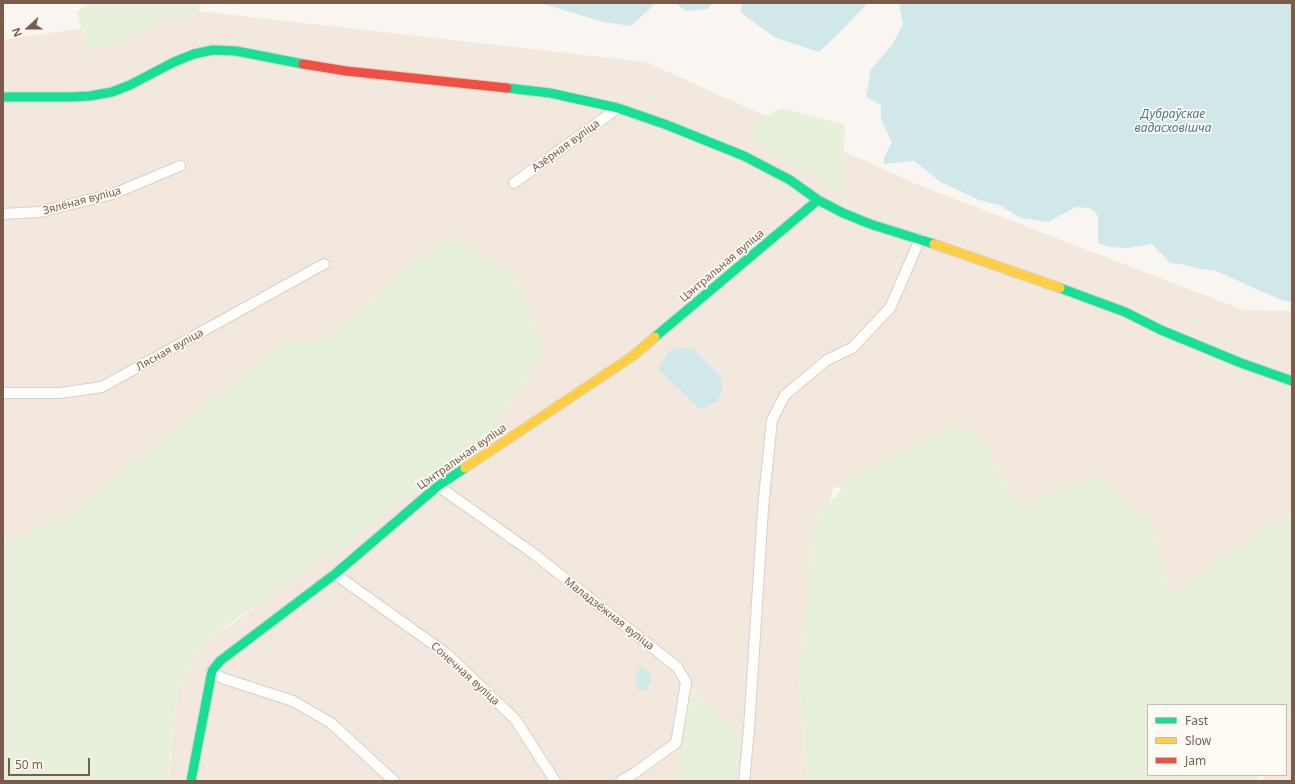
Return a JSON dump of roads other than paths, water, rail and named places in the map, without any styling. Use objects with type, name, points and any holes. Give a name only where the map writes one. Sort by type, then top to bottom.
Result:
[{"type":"street","points":[[3,98],[90,96],[112,92],[130,86],[174,62],[194,54],[213,50],[236,51],[289,62],[346,71],[550,93],[618,108],[667,125],[744,156],[790,180],[818,200],[842,213],[870,224],[920,239],[1083,296],[1125,312],[1161,330],[1242,363],[1292,381]]},
{"type":"street","name":"Азёрная вуліца","points":[[514,183],[618,108]]},
{"type":"street","name":"Зялёная вуліца","points":[[3,214],[39,212],[113,194],[180,166]]},
{"type":"street","name":"Цэнтральная вуліца","points":[[212,671],[220,661],[335,574],[438,486],[633,356],[818,200]]},
{"type":"street","points":[[744,781],[749,729],[763,508],[772,420],[785,396],[827,360],[852,348],[890,308],[920,239]]},
{"type":"street","name":"Лясная вуліца","points":[[3,393],[60,393],[102,387],[324,264]]},
{"type":"street","name":"Маладзёжная вуліца","points":[[438,486],[534,554],[677,667],[686,682],[676,743],[621,781]]},
{"type":"street","name":"Сонечная вуліца","points":[[335,574],[447,654],[515,719],[555,781]]},
{"type":"street","points":[[191,781],[212,671],[222,678],[293,701],[330,722],[394,781]]},
{"type":"water","points":[[540,3],[665,3],[655,4],[631,26],[604,22]]},
{"type":"water","points":[[675,3],[713,3],[707,9],[686,11]]},
{"type":"water","points":[[742,3],[868,3],[819,52],[776,38],[741,13]]},
{"type":"water","name":"Дубраўскае вадасховішча","points":[[899,3],[1292,3],[1292,303],[1279,299],[1216,271],[1170,263],[1152,244],[1128,248],[1108,247],[1098,243],[1098,216],[1089,208],[1076,207],[1048,222],[1021,218],[999,205],[979,200],[941,182],[914,161],[884,164],[884,157],[892,142],[881,119],[881,105],[866,97],[871,69],[893,44],[903,24]]},
{"type":"water","points":[[680,348],[693,348],[721,377],[722,391],[717,401],[700,409],[658,369],[669,351]]},
{"type":"water","points":[[641,667],[649,672],[651,682],[645,691],[638,690],[635,684],[637,681],[635,675]]}]
